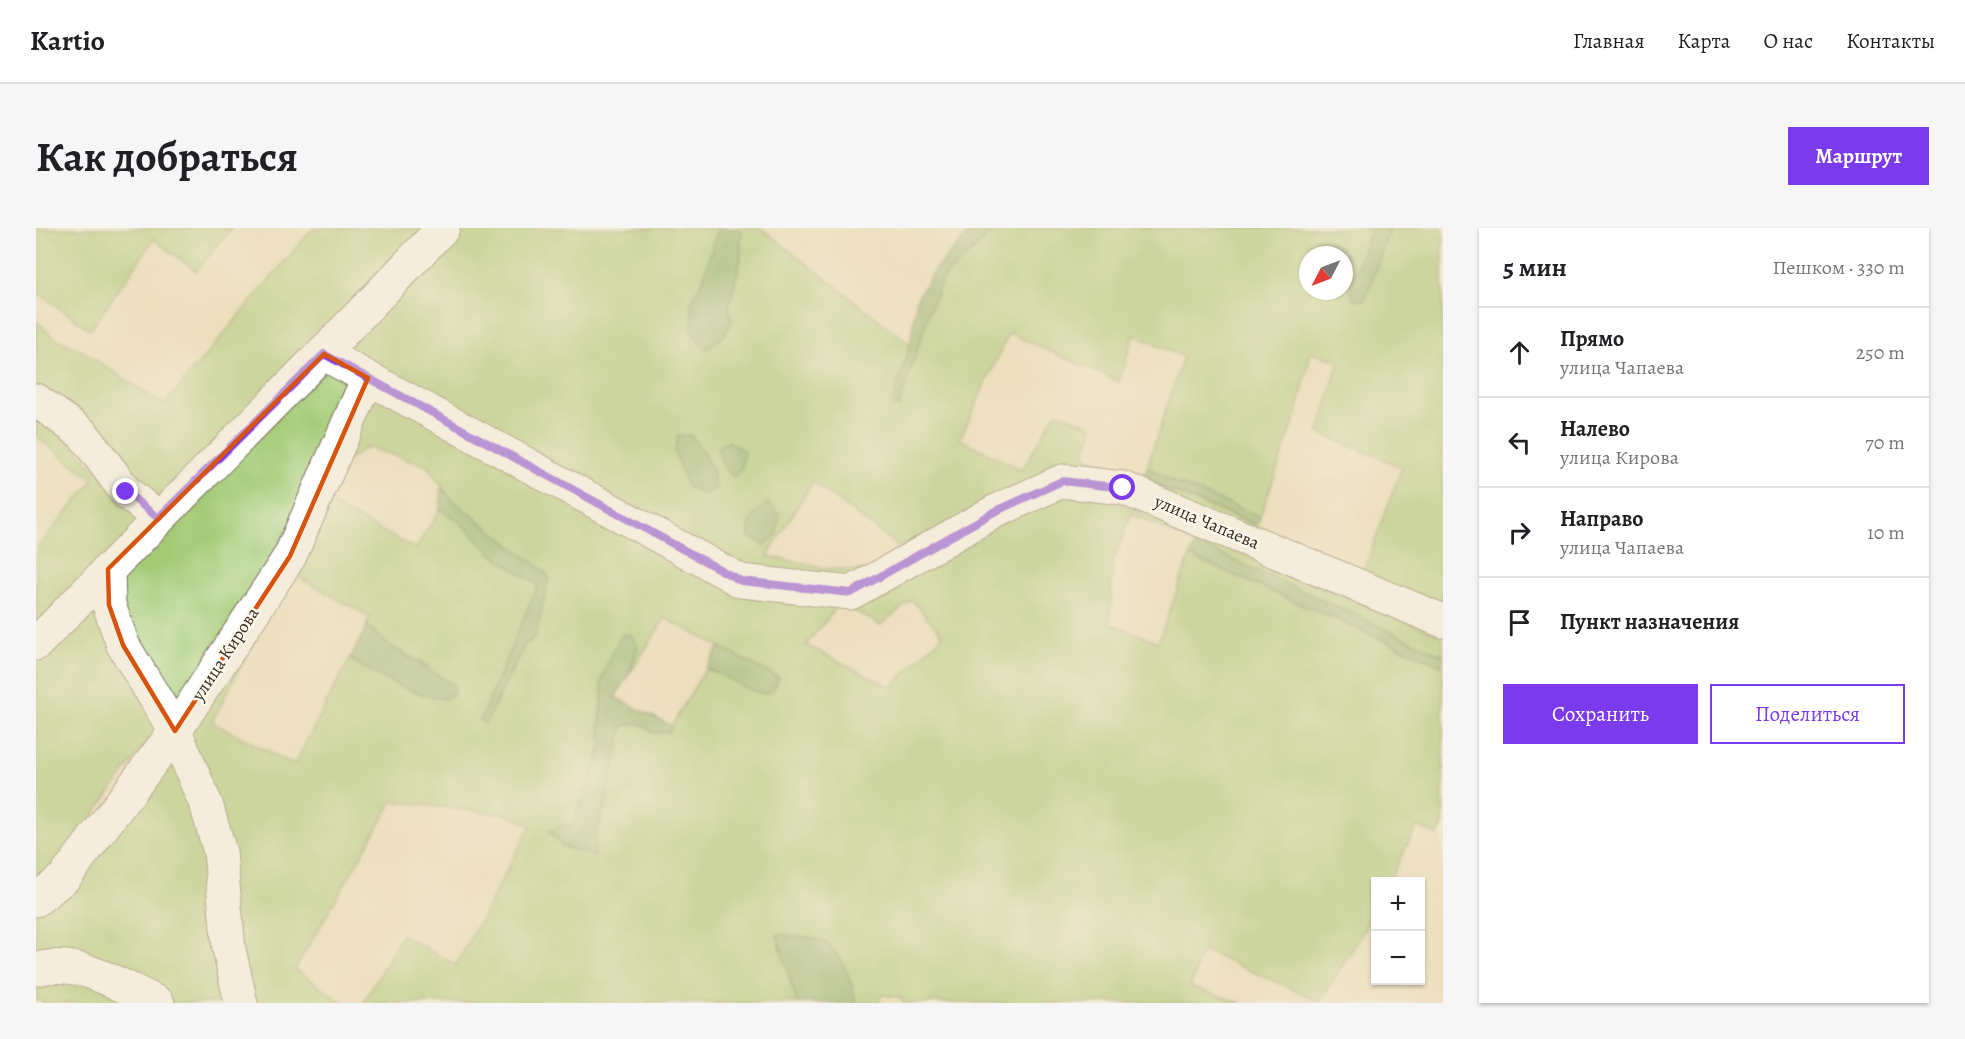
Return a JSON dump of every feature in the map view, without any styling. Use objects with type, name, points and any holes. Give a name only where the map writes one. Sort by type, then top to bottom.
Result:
[{"type":"street","points":[[36,644],[158,518],[324,354],[443,228]]},
{"type":"street","name":"улица Чапаева","points":[[324,354],[741,581],[851,593],[994,512],[1062,481],[1123,488],[1443,621]]},
{"type":"street","name":"улица Кирова","points":[[36,900],[65,877],[175,731],[290,556],[368,378]]},
{"type":"street","points":[[36,400],[83,434],[126,492],[158,518]]},
{"type":"street","points":[[108,570],[109,605],[123,645],[175,731],[207,807],[220,852],[229,949],[241,1003]]},
{"type":"street","points":[[36,969],[54,964],[91,972],[158,1003]]},
{"type":"highlighted area","points":[[324,354],[368,378],[290,556],[175,731],[123,645],[109,605],[108,569]]},
{"type":"green space","points":[[36,228],[232,228],[196,271],[154,239],[90,330],[36,291]]},
{"type":"green space","points":[[313,228],[427,228],[167,496],[145,496],[36,391],[36,321],[55,338],[82,351],[164,405]]},
{"type":"green space","points":[[453,228],[718,228],[703,280],[691,303],[732,321],[729,305],[741,258],[741,228],[761,228],[910,344],[893,403],[942,279],[997,228],[1371,228],[1353,278],[1353,246],[1299,246],[1299,300],[1353,300],[1353,289],[1365,300],[1390,228],[1443,228],[1443,617],[1108,477],[872,577],[828,581],[733,564],[422,387],[355,360],[346,349]],"holes":[[[1009,333],[1119,382],[1134,335],[1183,357],[1147,467],[1176,483],[1260,517],[1297,413],[1311,353],[1339,360],[1319,433],[1402,467],[1364,570],[1084,456],[1094,426],[1056,412],[1022,470],[960,439]],[[813,482],[904,551],[872,571],[825,568],[768,556]]]},
{"type":"green space","points":[[718,228],[741,228],[741,258],[729,305],[732,321],[725,335],[706,350],[693,334],[691,303],[703,280]]},
{"type":"green space","points":[[974,228],[997,228],[942,279],[929,312],[899,407],[892,404],[910,344],[917,298],[935,269]]},
{"type":"green space","points":[[1371,228],[1390,228],[1365,300],[1353,299],[1353,278]]},
{"type":"green space","points":[[326,370],[355,377],[280,558],[36,895],[36,652]]},
{"type":"green space","points":[[372,388],[813,602],[1053,494],[1093,493],[1443,636],[1443,655],[1131,514],[1112,565],[1110,623],[1158,642],[1190,556],[1443,666],[1443,825],[1438,835],[1417,826],[1391,877],[1371,877],[1371,916],[1358,941],[1320,1001],[1202,950],[1191,987],[1242,1003],[903,1003],[900,997],[882,995],[878,1003],[856,1003],[852,986],[834,950],[820,940],[777,934],[797,1003],[363,1003],[402,935],[456,965],[531,825],[507,815],[393,801],[295,969],[343,1003],[44,1003],[36,1000],[36,909],[102,842]],"holes":[[[367,447],[427,466],[451,499],[544,571],[549,578],[535,637],[524,646],[485,724],[480,721],[538,585],[492,554],[460,522],[440,509],[416,549],[326,502],[347,461]],[[290,572],[370,617],[367,625],[387,644],[425,665],[445,699],[432,697],[395,684],[350,659],[294,765],[212,722]],[[912,600],[943,635],[891,687],[806,645],[840,603],[880,625]],[[665,618],[779,678],[727,678],[706,668],[668,732],[655,733],[639,723],[623,726],[607,798],[595,837],[594,857],[560,826],[574,823],[601,748],[600,707],[638,647],[629,675]]]},
{"type":"green space","points":[[36,409],[145,519],[36,626],[36,549],[94,480],[36,436]]},
{"type":"green space","points":[[691,435],[711,467],[715,481],[715,489],[704,495],[687,487],[674,451],[678,436]]},
{"type":"green space","points":[[728,441],[744,451],[742,468],[734,477],[724,468],[717,447]]},
{"type":"green space","points":[[1147,467],[1176,483],[1260,517],[1257,525],[1142,479]]},
{"type":"green space","points":[[442,487],[451,499],[544,571],[549,579],[535,637],[524,646],[485,724],[480,721],[538,585],[492,554],[460,522],[440,509]]},
{"type":"green space","points":[[768,503],[780,515],[777,534],[765,545],[749,537],[749,526],[753,517]]},
{"type":"green space","points":[[1196,543],[1443,655],[1443,666],[1190,556]]},
{"type":"green space","points":[[367,625],[387,644],[454,685],[453,694],[445,699],[407,689],[372,673],[350,659]]},
{"type":"green space","points":[[623,634],[632,636],[638,647],[629,675],[615,697],[672,726],[669,732],[655,733],[639,723],[623,726],[607,798],[595,837],[595,857],[562,846],[549,832],[560,826],[574,823],[601,748],[602,679],[612,652]]},
{"type":"green space","points":[[719,647],[779,678],[772,691],[764,694],[748,689],[706,668]]},
{"type":"green space","points":[[777,934],[819,940],[833,950],[844,967],[856,1003],[797,1003]]},
{"type":"route","points":[[126,492],[158,518],[324,354],[741,581],[851,593],[994,512],[1062,481],[1123,488]]}]
